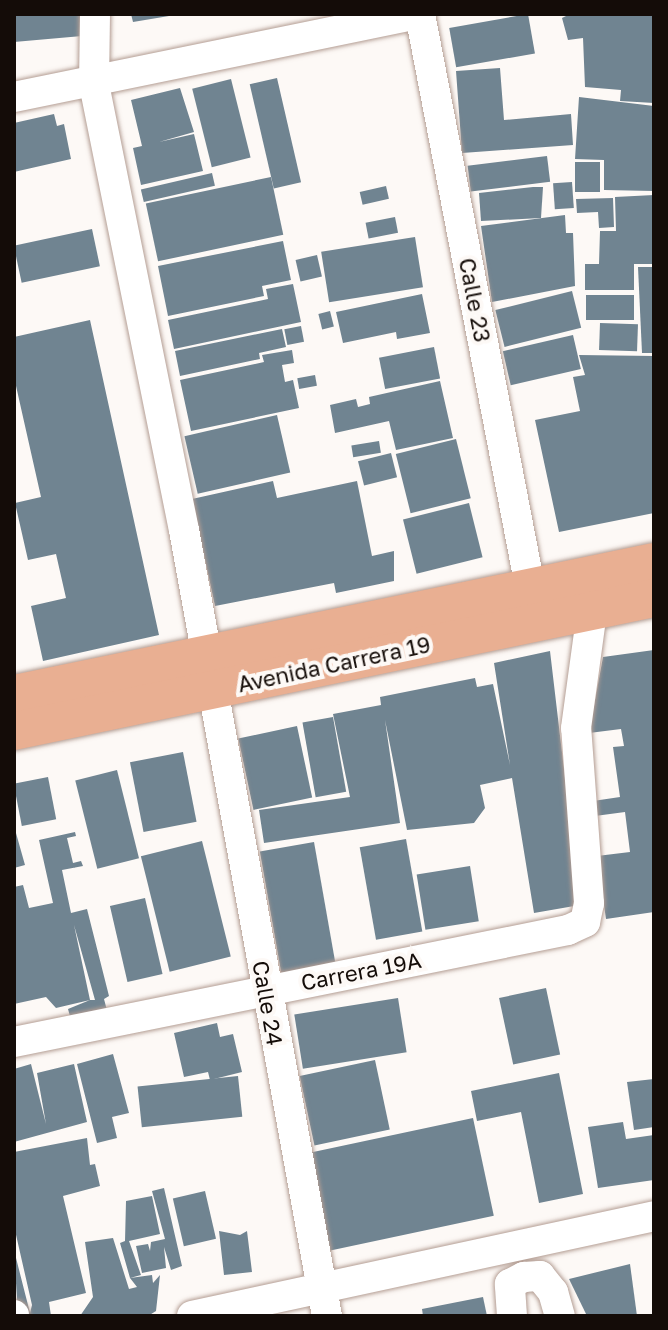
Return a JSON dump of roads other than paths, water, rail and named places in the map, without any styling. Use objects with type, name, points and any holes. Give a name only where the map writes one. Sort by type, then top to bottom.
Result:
[{"type":"main road","name":"Avenida Carrera 19","points":[[14,731],[208,671],[530,587],[654,562]]},
{"type":"main road","name":"Avenida Carrera 19","points":[[14,694],[208,671],[592,611],[654,598]]},
{"type":"street","name":"Calle 24","points":[[95,14],[94,84],[184,530],[324,1303]]},
{"type":"street","points":[[14,97],[94,84],[419,14]]},
{"type":"street","name":"Calle 23","points":[[419,14],[530,587]]},
{"type":"street","name":"Carrera 19A","points":[[14,1042],[568,930],[585,922],[589,903],[576,728],[592,611]]},
{"type":"street","points":[[192,1316],[324,1303],[654,1216]]},
{"type":"street","points":[[512,1316],[510,1284],[524,1277],[540,1276],[553,1292],[560,1316]]}]
